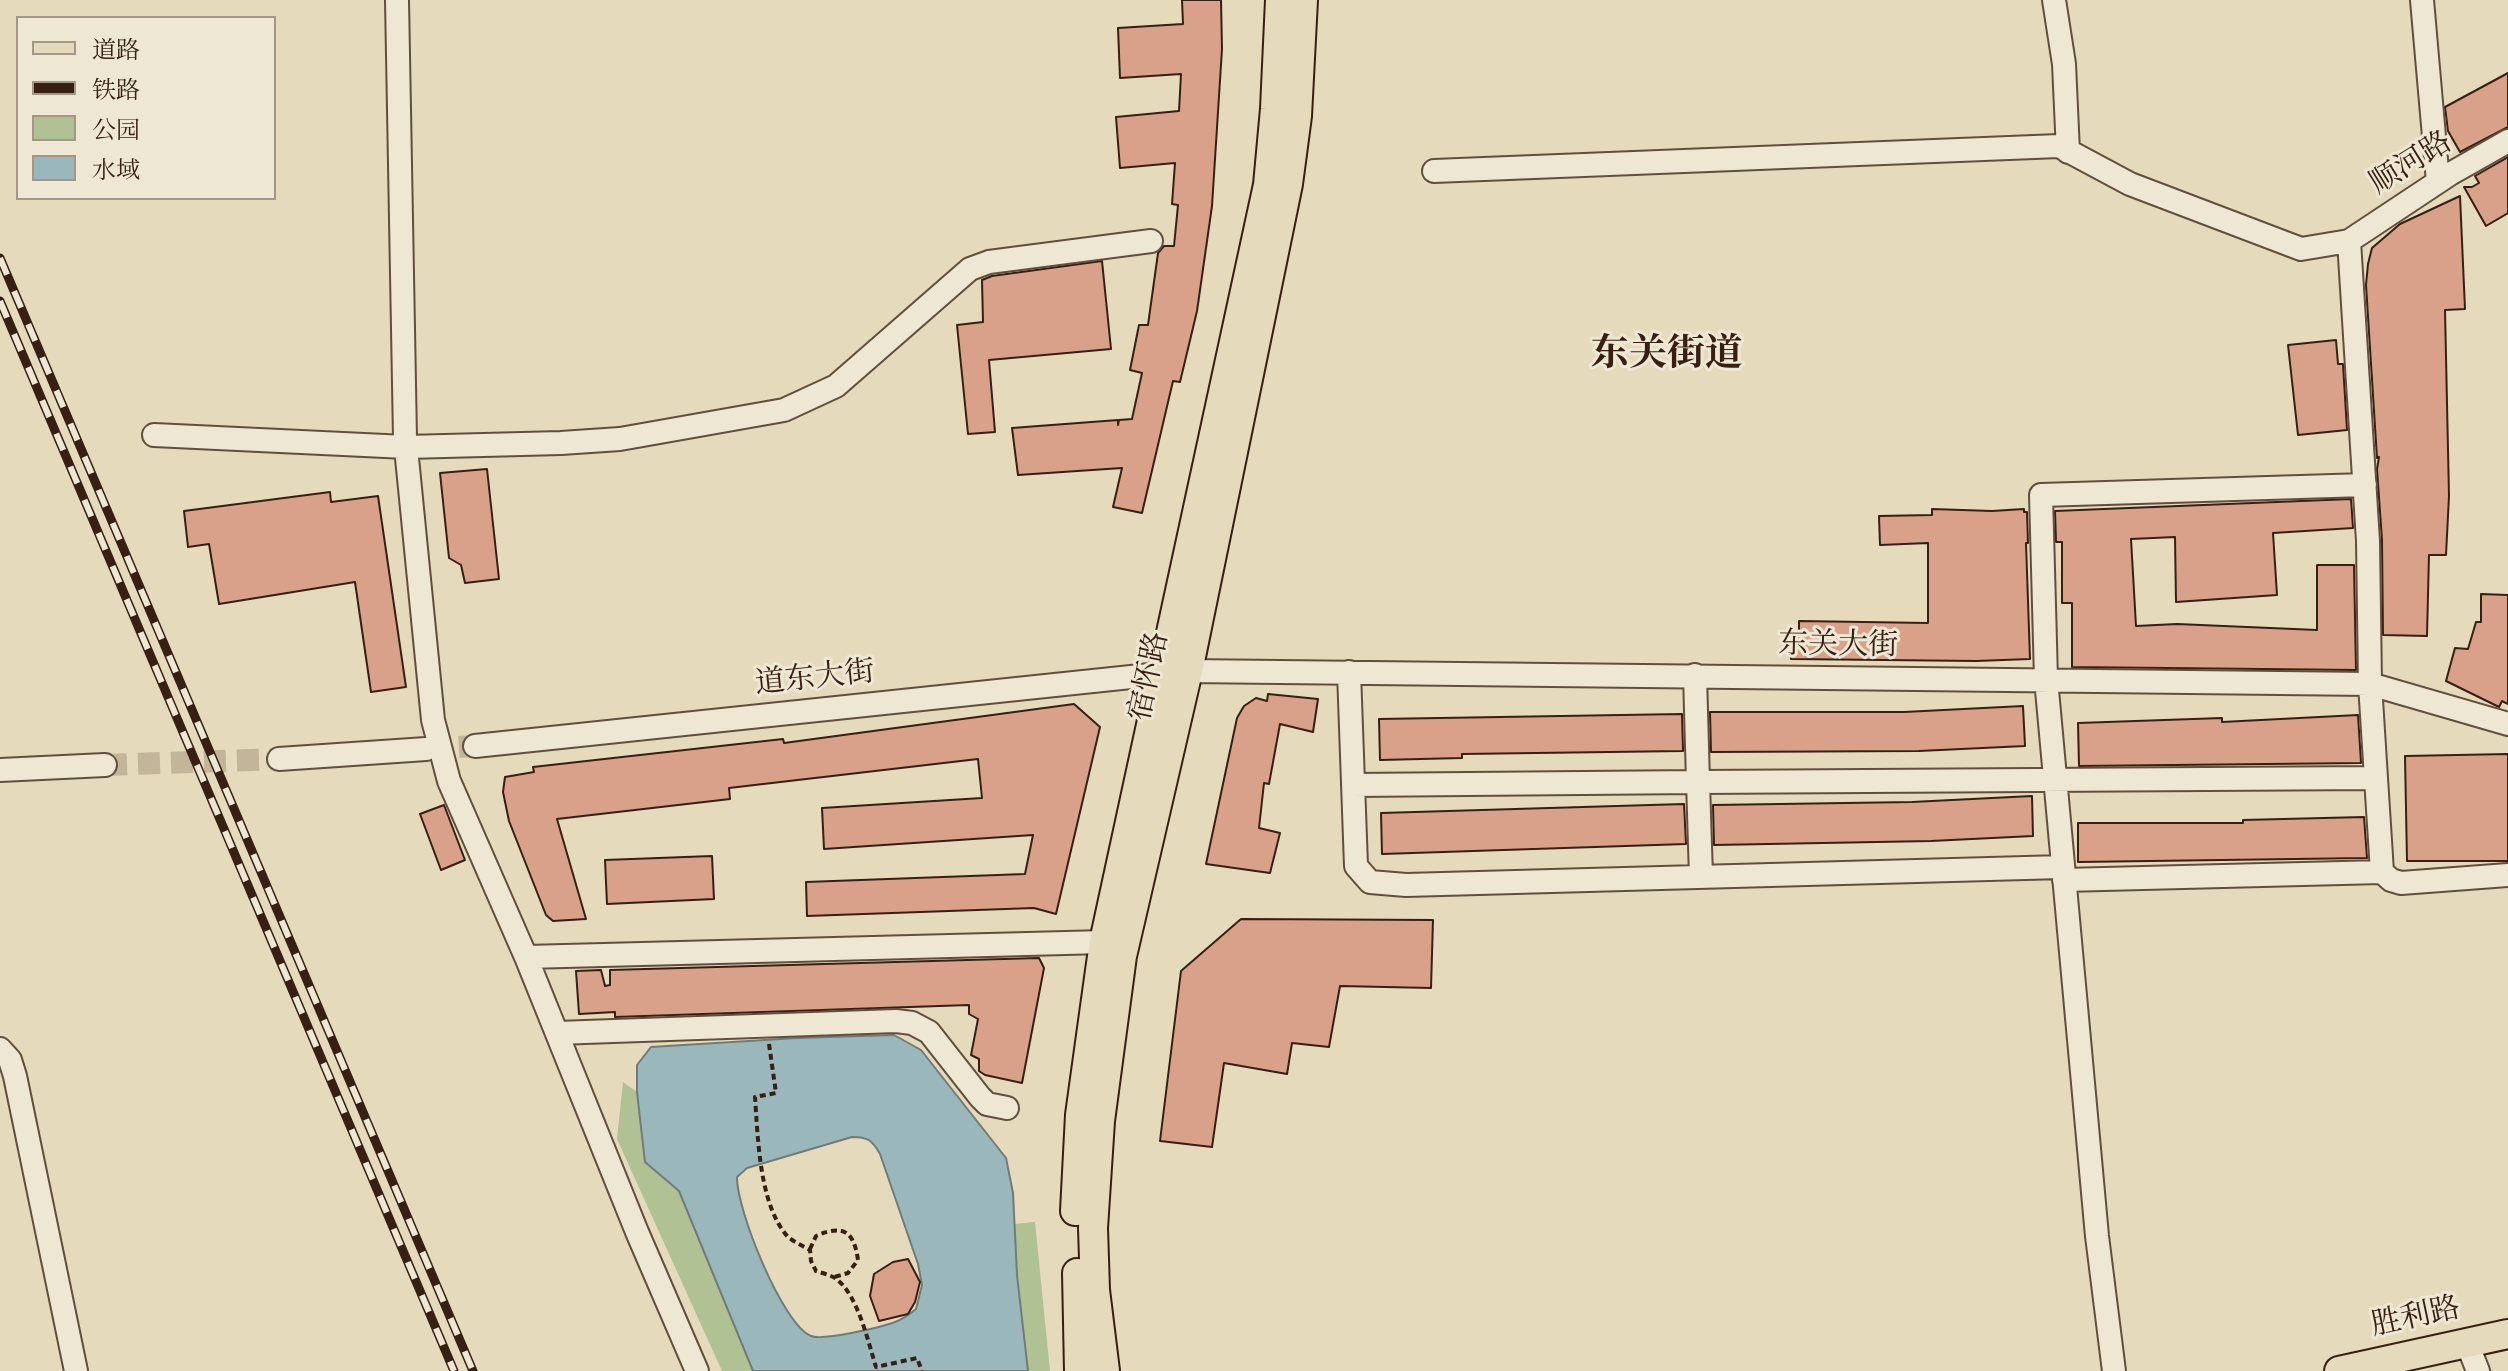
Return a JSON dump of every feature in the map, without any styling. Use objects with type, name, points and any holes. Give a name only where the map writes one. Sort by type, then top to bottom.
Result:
[{"type":"main road","name":"宿怀路","points":[[1105,1371],[1095,1290],[1093,1228],[1100,1121],[1122,956],[1268,185],[1280,0]]},
{"type":"main road","name":"宿怀路","points":[[1079,1371],[1075,1216],[1080,1115],[1104,942],[1174,671],[1288,184],[1297,116],[1303,0]]},
{"type":"main road","name":"胜利路","points":[[2339,1371],[2508,1334]]},
{"type":"street","points":[[397,0],[406,447],[433,720],[449,781],[526,957],[697,1371]]},
{"type":"street","points":[[2054,0],[2064,64],[2068,152]]},
{"type":"street","points":[[2422,0],[2438,182]]},
{"type":"street","name":"顺河路","points":[[2349,241],[2438,182],[2508,141]]},
{"type":"street","points":[[1434,171],[2059,146],[2130,184],[2301,249],[2349,241],[2368,541],[2370,684],[2382,872]]},
{"type":"street","points":[[154,435],[406,447],[561,443],[620,439],[784,410],[836,386],[970,269],[989,262],[1151,241]]},
{"type":"street","points":[[2114,1371],[2095,1221],[2046,679],[2041,495],[2365,485]]},
{"type":"street","name":"东关大街","points":[[1174,671],[2370,684],[2508,724]]},
{"type":"street","name":"道东大街","points":[[475,746],[1174,671]]},
{"type":"street","points":[[1349,672],[1356,866],[1370,882],[1406,885],[1701,877],[2382,872],[2391,880],[2401,883],[2508,875]]},
{"type":"street","points":[[1695,675],[1701,877]]},
{"type":"street","points":[[279,759],[426,749]]},
{"type":"street","points":[[0,770],[105,765]]},
{"type":"street","points":[[1353,785],[2376,778]]},
{"type":"street","points":[[526,957],[1104,942]]},
{"type":"street","points":[[557,1033],[896,1021],[912,1023],[929,1032],[987,1104],[1007,1108]]},
{"type":"street","points":[[0,1049],[10,1060],[15,1076],[76,1371]]},
{"type":"street","points":[[2467,1343],[2478,1371]]},
{"type":"path","points":[[768,1035],[776,1093],[755,1097],[766,1189],[790,1239],[810,1250]]},
{"type":"path","points":[[834,1277],[848,1273],[858,1260],[856,1245],[845,1231],[833,1228],[816,1236],[810,1250],[816,1271],[834,1277],[847,1290],[858,1312],[876,1367],[917,1358],[922,1371]]},
{"type":"green space","points":[[623,1082],[637,1092],[645,1162],[679,1191],[753,1371],[722,1371],[617,1139]]},
{"type":"green space","points":[[1035,1222],[1050,1371],[1028,1371],[1017,1275],[1014,1224]]},
{"type":"water","points":[[894,1035],[921,1050],[1006,1158],[1013,1193],[1017,1275],[1028,1371],[753,1371],[679,1191],[645,1162],[637,1065],[651,1047]],"holes":[[[852,1137],[869,1140],[880,1154],[918,1264],[922,1285],[916,1309],[898,1321],[839,1335],[811,1336],[799,1327],[787,1310],[763,1264],[744,1213],[737,1177],[747,1168]]]},
{"type":"building","points":[[1182,0],[1221,0],[1222,49],[1212,206],[1197,311],[1180,382],[1173,381],[1142,513],[1113,507],[1122,468],[1018,475],[1012,428],[1118,420],[1118,425],[1119,420],[1132,419],[1142,373],[1130,370],[1139,325],[1148,325],[1158,253],[1164,246],[1174,246],[1178,205],[1172,204],[1175,163],[1120,168],[1116,117],[1179,111],[1181,74],[1120,78],[1118,28],[1183,24]]},
{"type":"building","points":[[2508,73],[2508,127],[2460,152],[2448,131],[2445,107]]},
{"type":"building","points":[[2508,157],[2508,213],[2486,226],[2464,187],[2479,183],[2475,176]]},
{"type":"building","points":[[2460,196],[2465,309],[2445,310],[2449,496],[2446,555],[2429,555],[2427,636],[2383,635],[2379,457],[2366,285],[2368,264],[2372,248],[2400,224]]},
{"type":"building","points":[[1102,261],[1111,349],[989,360],[995,432],[968,434],[957,325],[983,322],[982,280]]},
{"type":"building","points":[[2336,340],[2338,364],[2343,364],[2347,430],[2298,435],[2288,345]]},
{"type":"building","points":[[487,469],[499,579],[465,583],[461,565],[449,558],[440,473]]},
{"type":"building","points":[[330,492],[331,502],[378,496],[406,687],[371,692],[355,582],[219,604],[209,544],[188,547],[184,511]]},
{"type":"building","points":[[2351,499],[2353,528],[2273,533],[2277,595],[2176,602],[2175,537],[2131,539],[2136,626],[2177,624],[2317,630],[2317,565],[2354,565],[2356,670],[2072,667],[2072,603],[2062,603],[2062,542],[2056,542],[2055,511]]},
{"type":"building","points":[[1932,509],[2024,509],[2027,512],[2030,659],[1791,659],[1791,632],[1799,632],[1799,621],[1928,623],[1928,543],[1880,545],[1879,516],[1932,515]]},
{"type":"building","points":[[2481,594],[2508,595],[2508,704],[2502,701],[2499,707],[2446,681],[2455,648],[2468,649],[2476,622],[2481,622]]},
{"type":"building","points":[[1268,694],[1318,699],[1313,732],[1280,724],[1269,784],[1264,783],[1259,828],[1280,833],[1270,873],[1206,864],[1237,718],[1244,706],[1256,698],[1267,701]]},
{"type":"building","points":[[1074,704],[1100,727],[1056,914],[1034,908],[807,916],[806,882],[1025,874],[1033,835],[824,849],[822,808],[982,798],[978,759],[729,788],[730,799],[557,819],[586,919],[553,921],[546,915],[509,821],[503,792],[505,777],[534,772],[533,767],[783,739],[784,743]]},
{"type":"building","points":[[2023,706],[2025,746],[1919,751],[1711,752],[1710,712],[1904,712]]},
{"type":"building","points":[[1682,714],[1683,751],[1462,754],[1462,758],[1380,760],[1379,719]]},
{"type":"building","points":[[2358,715],[2361,763],[2079,766],[2078,723],[2222,718],[2222,722]]},
{"type":"building","points":[[2508,754],[2508,861],[2407,861],[2405,756]]},
{"type":"building","points":[[2032,796],[2033,836],[1714,845],[1713,805],[1912,802]]},
{"type":"building","points":[[1684,804],[1686,844],[1382,854],[1381,813]]},
{"type":"building","points":[[444,805],[465,860],[441,870],[420,814]]},
{"type":"building","points":[[2364,817],[2367,858],[2078,862],[2078,823],[2243,823],[2243,820]]},
{"type":"building","points":[[712,856],[714,899],[607,904],[605,860]]},
{"type":"building","points":[[1241,919],[1433,920],[1431,988],[1340,986],[1329,1047],[1292,1043],[1287,1074],[1224,1063],[1212,1147],[1160,1141],[1181,971]]},
{"type":"building","points":[[1039,958],[1044,968],[1022,1083],[979,1071],[979,1059],[971,1055],[978,1019],[969,1014],[969,1005],[615,1017],[615,1012],[579,1014],[576,971],[601,970],[605,986],[610,985],[610,970]]},
{"type":"building","points":[[908,1259],[920,1282],[915,1302],[908,1314],[879,1321],[870,1296],[874,1274],[893,1262]]},
{"type":"tunnel","points":[[426,749],[475,746]]},
{"type":"tunnel","points":[[105,765],[279,759]]},
{"type":"railway","points":[[0,258],[473,1371]]},
{"type":"railway","points":[[0,301],[454,1371]]},
{"type":"district","name":"东关街道","points":[[1667,357]]}]
